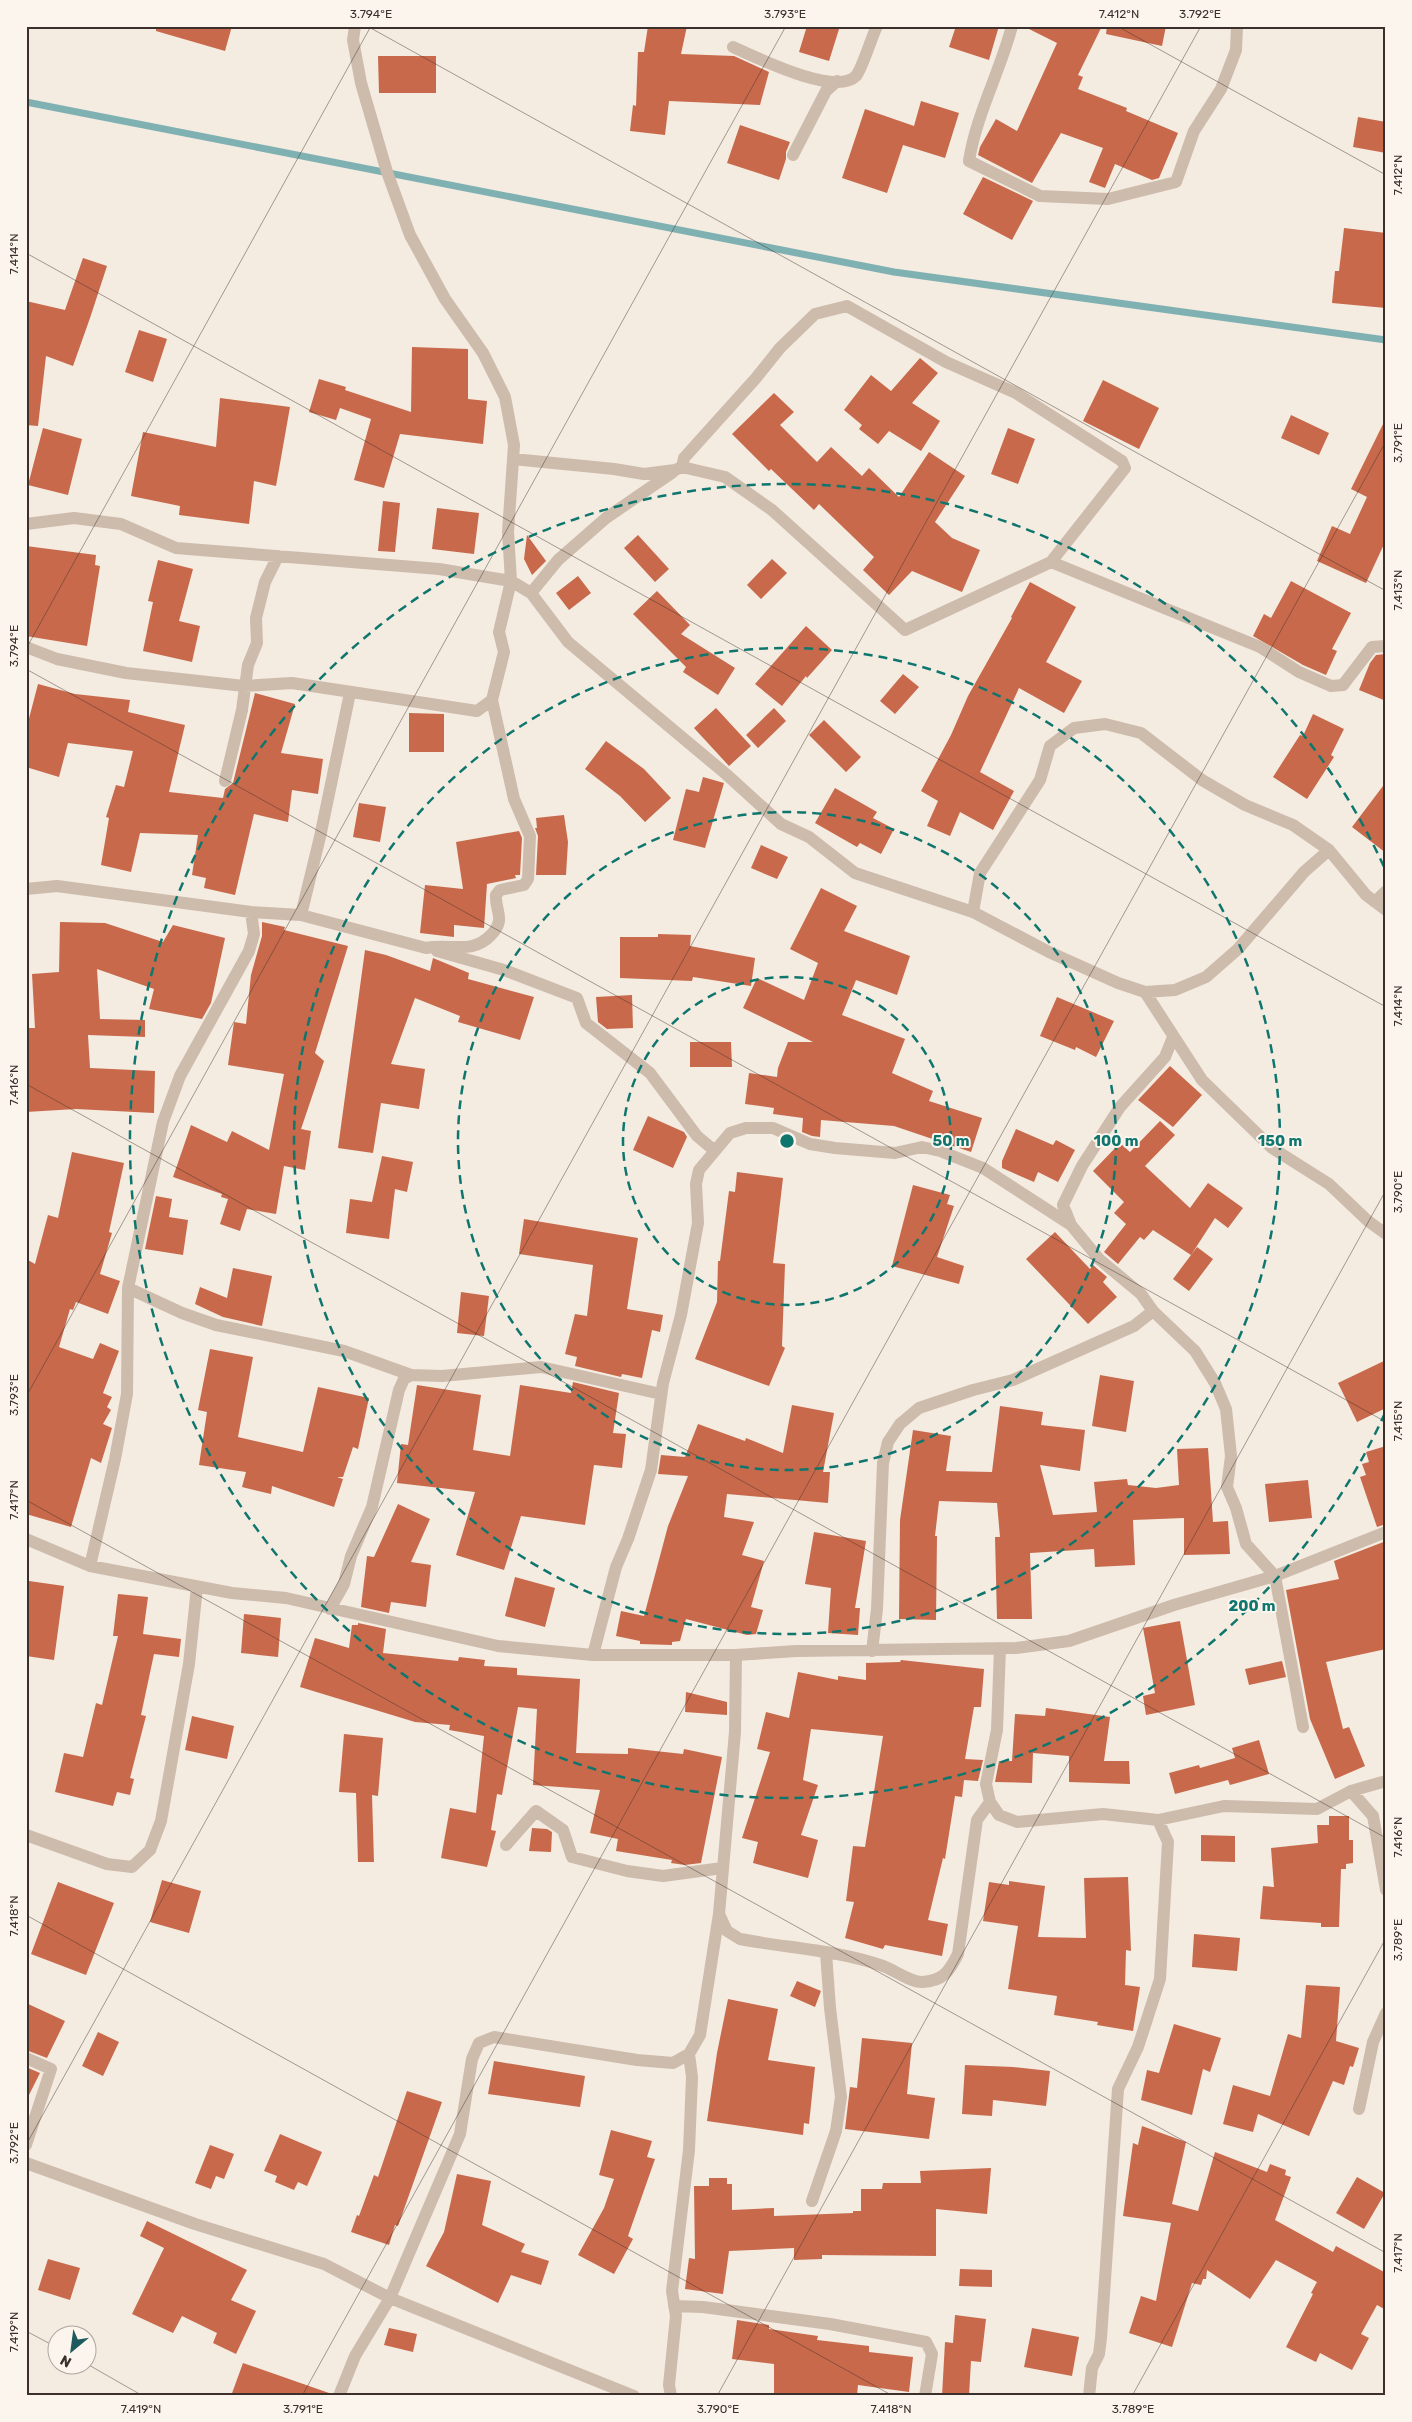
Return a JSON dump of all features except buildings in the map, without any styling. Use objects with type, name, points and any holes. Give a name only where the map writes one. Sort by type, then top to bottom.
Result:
[{"type":"street","points":[[355,26],[353,40],[360,83],[387,172],[410,235],[445,299],[483,353],[505,396],[514,445],[508,532],[511,581],[499,632],[504,652],[492,700],[514,799],[530,836],[528,879],[524,885],[500,890],[496,895],[499,922],[494,932],[482,944],[469,947],[440,945],[426,948]]},
{"type":"street","points":[[733,47],[799,74],[829,82],[847,80],[856,75],[877,26]]},
{"type":"street","points":[[1012,26],[1005,53],[973,137],[969,161],[1040,196],[1108,199],[1176,182],[1194,131],[1222,89],[1236,50],[1236,26]]},
{"type":"street","points":[[793,155],[826,91],[838,81]]},
{"type":"street","points":[[513,459],[614,469],[644,474],[679,469],[725,477],[772,510],[905,630],[1051,562],[1125,468],[1122,461],[1016,392],[946,362],[847,306],[815,314],[780,348],[756,378],[684,458],[679,469],[606,518],[558,560],[531,593]]},
{"type":"street","points":[[26,524],[74,518],[121,524],[176,548],[439,569],[511,581],[531,593],[568,642],[726,774],[781,824],[809,837],[855,873],[973,912],[1049,952],[1145,992],[1175,990],[1206,976],[1238,949],[1304,872],[1329,850]]},
{"type":"street","points":[[225,781],[242,710],[248,665],[256,643],[258,609],[265,582],[278,556]]},
{"type":"street","points":[[1051,562],[1260,647],[1299,672],[1331,686],[1343,685],[1368,650],[1385,642]]},
{"type":"street","points":[[26,647],[57,659],[126,673],[244,686],[292,682],[350,693],[477,711],[492,700]]},
{"type":"street","points":[[301,915],[320,837],[350,693]]},
{"type":"street","points":[[973,912],[980,873],[1040,780],[1050,746],[1074,728],[1106,724],[1141,733],[1202,780],[1245,805],[1293,825],[1329,850],[1366,895],[1386,910]]},
{"type":"street","points":[[26,889],[57,886],[251,912],[301,915],[504,970],[577,998],[586,1023],[650,1073],[697,1136],[715,1151]]},
{"type":"street","points":[[1375,902],[1386,891]]},
{"type":"street","points":[[90,1566],[115,1459],[127,1394],[128,1288],[163,1122],[180,1076],[249,952],[254,934],[251,912]]},
{"type":"street","points":[[1145,992],[1173,1038],[1202,1080],[1272,1148],[1329,1184],[1368,1221],[1386,1234]]},
{"type":"street","points":[[1173,1038],[1165,1057],[1120,1107],[1082,1166],[1063,1205],[1071,1225],[1099,1260],[1141,1294],[1153,1311],[1195,1351],[1215,1383],[1226,1410],[1231,1456],[1226,1487],[1236,1508],[1246,1544],[1276,1576],[1303,1727]]},
{"type":"street","points":[[593,1655],[616,1567],[631,1531],[651,1470],[661,1394],[681,1315],[698,1223],[696,1177],[699,1170],[730,1133],[746,1128],[773,1128],[810,1144],[835,1148],[895,1153],[922,1147],[940,1151],[983,1168],[1071,1225]]},
{"type":"street","points":[[128,1288],[182,1313],[216,1325],[344,1351],[411,1375],[442,1376],[541,1367],[661,1394]]},
{"type":"street","points":[[872,1651],[877,1609],[884,1463],[888,1442],[900,1424],[920,1408],[972,1390],[1013,1380],[1134,1326],[1153,1311]]},
{"type":"street","points":[[330,1609],[344,1584],[351,1556],[372,1507],[399,1390],[404,1379],[411,1375]]},
{"type":"street","points":[[26,1539],[90,1566],[232,1593],[286,1598],[498,1646],[593,1655],[736,1655],[796,1651],[1000,1648],[1069,1640],[1174,1605],[1276,1576],[1386,1532]]},
{"type":"street","points":[[26,1835],[107,1864],[132,1867],[150,1850],[161,1821],[189,1664],[197,1587]]},
{"type":"street","points":[[1000,1648],[997,1730],[986,1784],[990,1802],[999,1815],[1017,1822],[1103,1814],[1158,1820],[1224,1806],[1317,1809],[1351,1791],[1386,1781]]},
{"type":"street","points":[[339,2396],[355,2356],[390,2298],[460,2134],[472,2059],[479,2043],[494,2037],[636,2060],[673,2063],[689,2054],[700,2036],[718,1914],[734,1732],[736,1655]]},
{"type":"street","points":[[1351,1791],[1373,1816],[1386,1890]]},
{"type":"street","points":[[718,1914],[727,1930],[740,1939],[846,1955],[884,1967],[919,1982],[936,1980],[950,1971],[958,1954],[976,1820],[990,1802]]},
{"type":"street","points":[[506,1845],[536,1811],[563,1830],[572,1857],[627,1871],[663,1876],[722,1868]]},
{"type":"street","points":[[1089,2396],[1092,2368],[1099,2354],[1101,2338],[1101,2310],[1118,2089],[1138,2047],[1160,1979],[1168,1842],[1158,1820]]},
{"type":"street","points":[[812,2201],[836,2131],[841,2097],[830,2008],[826,1953]]},
{"type":"street","points":[[1359,2109],[1374,2042],[1386,2013]]},
{"type":"street","points":[[671,2396],[670,2384],[676,2316],[672,2291],[688,2150],[692,2077],[689,2054]]},
{"type":"street","points":[[26,2058],[51,2069],[26,2145]]},
{"type":"street","points":[[26,2163],[195,2224],[324,2264],[390,2298],[634,2396]]},
{"type":"street","points":[[674,2306],[703,2307],[830,2324],[926,2342],[932,2354],[925,2396]]},
{"type":"waterway","points":[[26,102],[894,272],[1386,340]]}]
